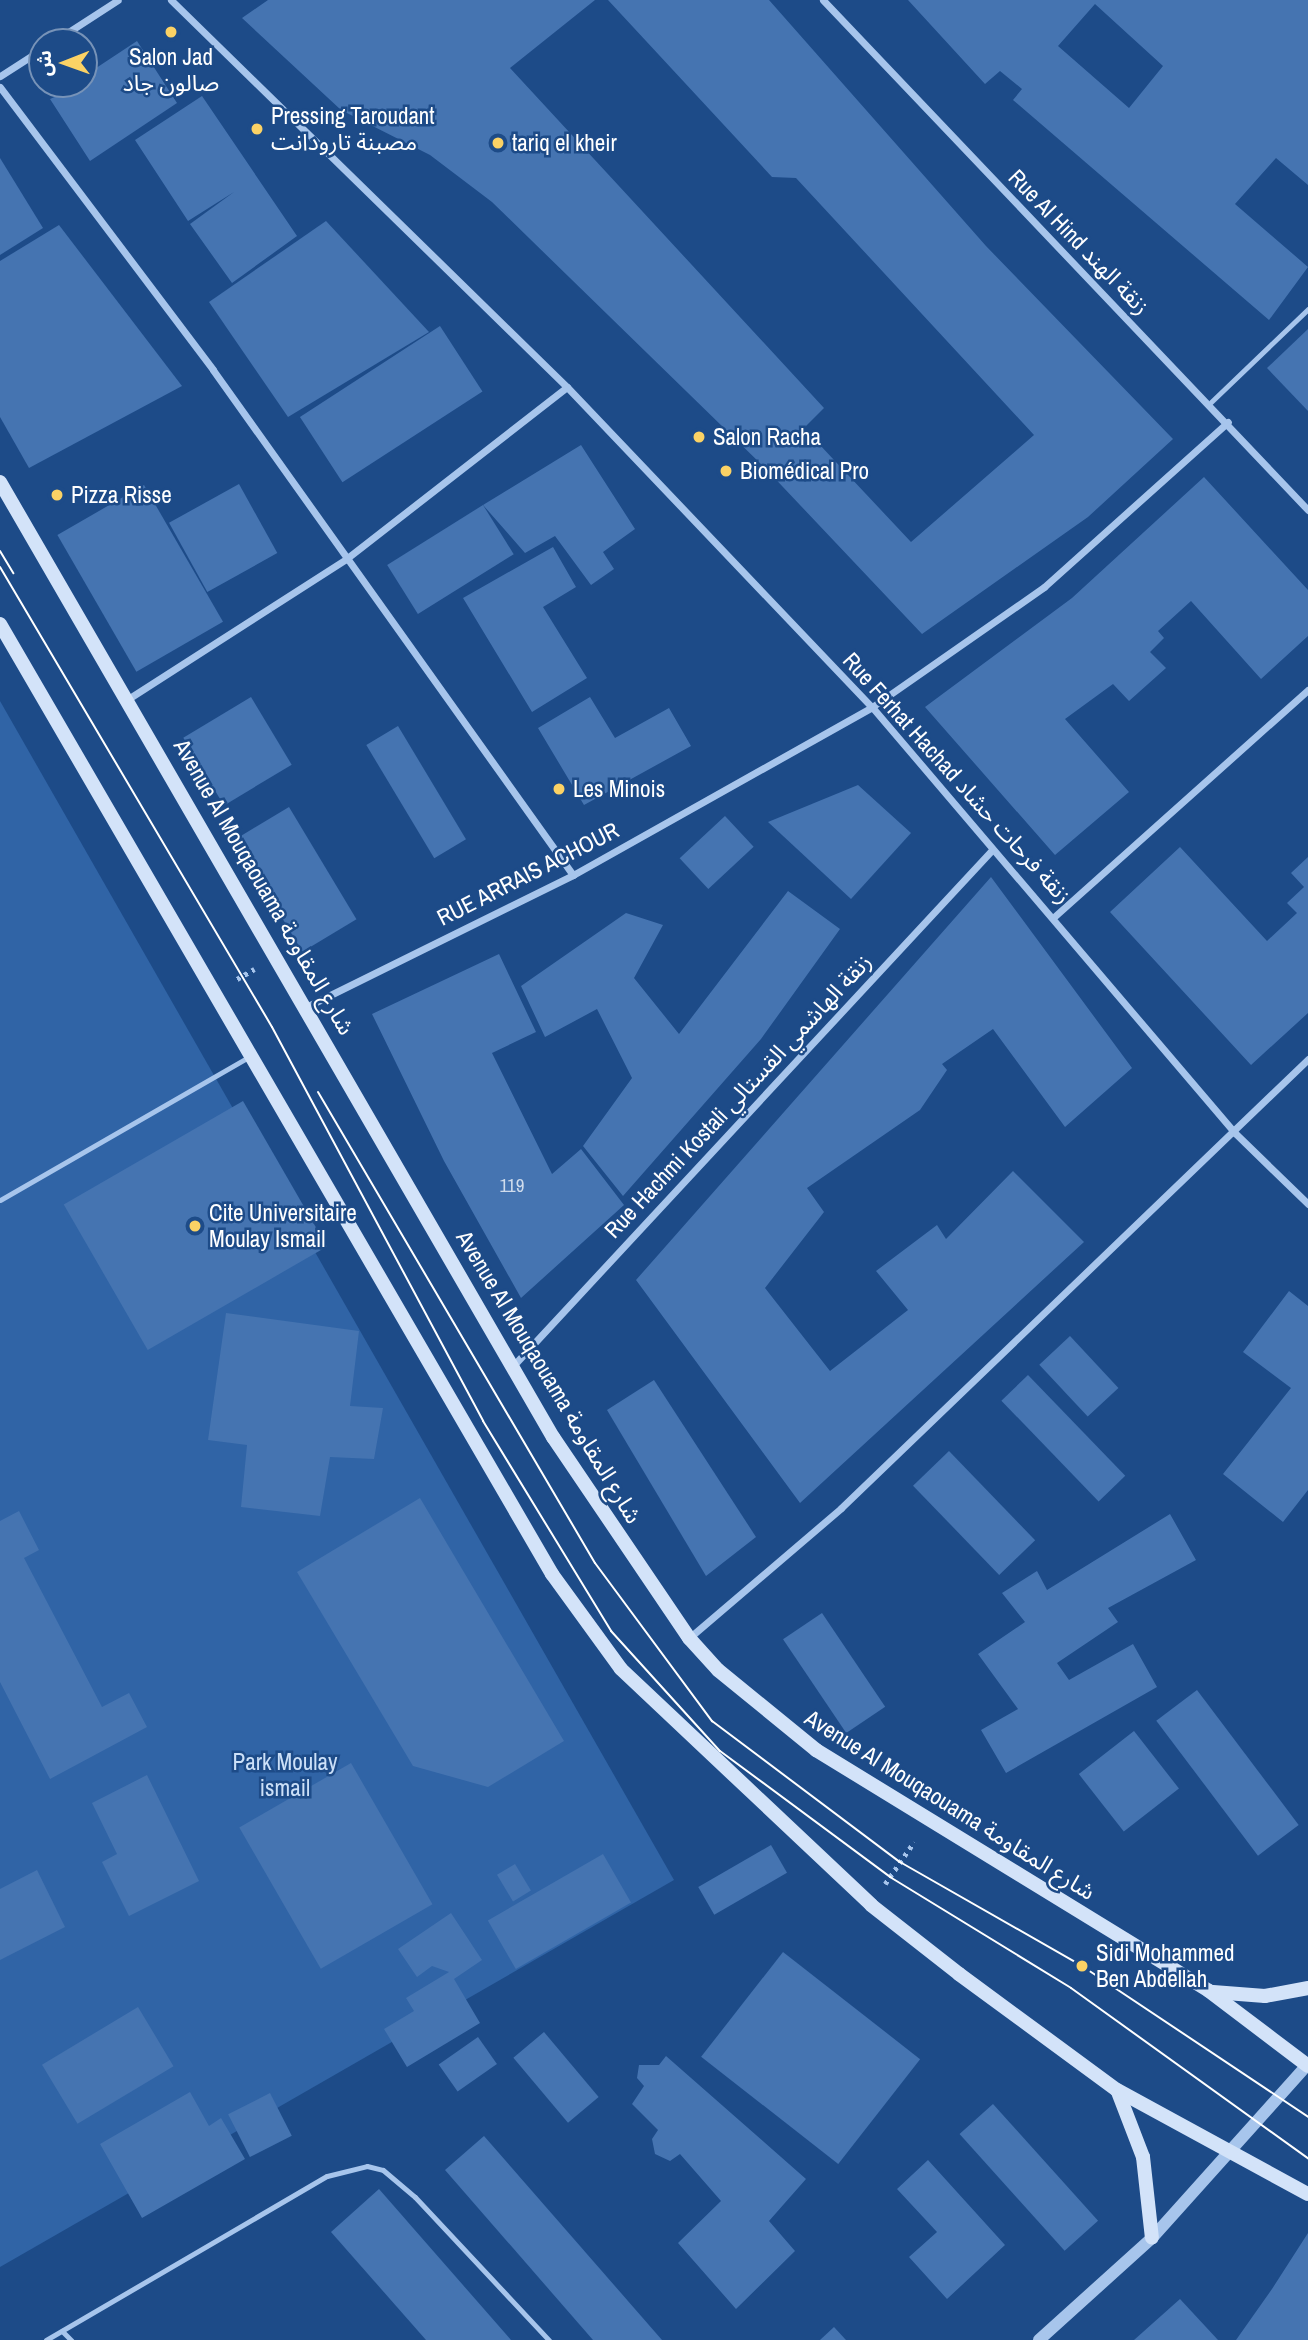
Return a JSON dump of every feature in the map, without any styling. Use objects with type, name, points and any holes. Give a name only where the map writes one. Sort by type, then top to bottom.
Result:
[{"type":"main road","name":"Avenue Al Mouqaouama شارع المقاومة","points":[[0,482],[278,954],[595,1506],[689,1638],[782,1725],[927,1822],[1209,1991],[1308,2065]]},
{"type":"main road","points":[[0,624],[212,994],[584,1623],[660,1713],[871,1905],[1117,2090],[1308,2194]]},
{"type":"main road","points":[[1209,1991],[1265,1996],[1308,1988]]},
{"type":"main road","points":[[1117,2090],[1140,2146],[1152,2238]]},
{"type":"street","points":[[75,28],[118,0]]},
{"type":"street","name":"Rue Ferhat Hachad زنقة فرحات حشاد","points":[[171,0],[567,387],[872,708],[992,850],[1055,916],[1235,1133],[1308,1204]]},
{"type":"street","name":"Rue Al Hind زنقة الهند","points":[[823,0],[1211,402],[1308,510]]},
{"type":"street","points":[[0,76],[28,58]]},
{"type":"street","points":[[0,87],[346,559],[572,876]]},
{"type":"street","points":[[128,699],[346,559],[567,387]]},
{"type":"street","name":"RUE ARRAIS ACHOUR","points":[[308,1006],[572,876],[872,708],[1044,587],[1228,422]]},
{"type":"street","points":[[1055,916],[1308,690]]},
{"type":"street","name":"Rue Hachmi Kostali زنقة الهاشمي القستالي","points":[[513,1367],[992,850]]},
{"type":"street","points":[[689,1638],[841,1508],[1235,1133],[1308,1059]]},
{"type":"street","points":[[1039,2340],[1152,2238],[1228,2150],[1308,2065]]},
{"type":"lane","points":[[1211,402],[1308,309]]},
{"type":"lane","points":[[0,1200],[250,1056]]},
{"type":"lane","points":[[46,2340],[327,2176],[367,2166],[383,2171],[415,2197],[550,2340]]},
{"type":"lane","points":[[62,2331],[71,2340]]},
{"type":"path","points":[[212,994],[278,954]]},
{"type":"path","points":[[871,1905],[927,1822]]},
{"type":"green space","name":"Park Moulay ismail","points":[[0,701],[674,1880],[0,2267]]},
{"type":"building","points":[[268,0],[595,0],[510,68],[824,408],[804,428],[911,542],[1034,435],[796,178],[772,177],[608,0],[769,0],[986,246],[1173,439],[1088,517],[922,634],[765,468],[492,202],[430,155],[341,110],[242,18]]},
{"type":"building","points":[[908,0],[1308,0],[1308,185],[1276,158],[1235,204],[1308,267],[1269,320],[1013,100],[1022,89],[1000,71],[985,84]],"holes":[[[1095,4],[1163,66],[1129,108],[1058,46]]]},
{"type":"building","points":[[137,41],[177,103],[90,161],[50,99],[98,98],[98,67]]},
{"type":"building","points":[[202,96],[297,236],[232,283],[190,224],[234,192],[188,221],[135,140]]},
{"type":"building","points":[[0,158],[43,228],[0,255]]},
{"type":"building","points":[[326,221],[429,332],[288,417],[209,302]]},
{"type":"building","points":[[59,225],[182,386],[29,468],[0,417],[0,261]]},
{"type":"building","points":[[440,326],[482,391],[342,482],[300,417]]},
{"type":"building","points":[[1308,329],[1308,411],[1267,368]]},
{"type":"building","points":[[581,445],[635,529],[603,552],[614,569],[591,585],[555,536],[525,553],[483,505]]},
{"type":"building","points":[[1204,477],[1308,590],[1308,636],[1261,679],[1191,601],[1158,631],[1164,638],[1150,652],[1166,668],[1129,701],[1113,684],[1065,719],[1129,792],[1055,855],[925,707],[1072,598]]},
{"type":"building","points":[[239,484],[277,553],[207,592],[169,523]]},
{"type":"building","points":[[144,485],[223,622],[136,672],[57,535]]},
{"type":"building","points":[[483,505],[514,554],[418,614],[387,565]]},
{"type":"building","points":[[553,547],[576,587],[543,607],[587,678],[532,712],[463,598]]},
{"type":"building","points":[[251,697],[292,765],[224,805],[183,738]]},
{"type":"building","points":[[590,697],[615,738],[669,708],[691,746],[584,805],[538,728]]},
{"type":"building","points":[[398,726],[466,839],[434,858],[366,745]]},
{"type":"building","points":[[858,785],[911,833],[851,899],[768,822]]},
{"type":"building","points":[[289,807],[356,919],[302,952],[235,839]]},
{"type":"building","points":[[725,816],[754,847],[708,889],[680,858]]},
{"type":"building","points":[[1180,847],[1267,941],[1297,913],[1287,903],[1304,887],[1291,873],[1308,857],[1308,1013],[1251,1065],[1110,912]]},
{"type":"building","points":[[991,877],[1132,1068],[1065,1127],[993,1029],[942,1064],[947,1070],[920,1110],[807,1188],[824,1212],[765,1288],[830,1371],[908,1310],[876,1271],[937,1225],[946,1239],[1013,1171],[1084,1242],[800,1503],[636,1280]]},
{"type":"building","points":[[788,891],[840,929],[761,1039],[623,1196],[583,1146],[632,1078],[597,1009],[545,1037],[521,986],[626,913],[663,925],[634,978],[679,1034]]},
{"type":"building","points":[[499,954],[536,1032],[492,1053],[552,1174],[581,1149],[624,1205],[521,1298],[444,1161],[372,1014]]},
{"type":"building","name":"Cite Universitaire Moulay Ismail","points":[[243,1101],[327,1246],[148,1350],[64,1204]]},
{"type":"building","points":[[1289,1291],[1308,1306],[1308,1490],[1283,1522],[1223,1474],[1291,1388],[1243,1352]]},
{"type":"building","points":[[226,1313],[359,1331],[350,1406],[383,1408],[374,1459],[330,1457],[320,1516],[241,1507],[247,1445],[208,1440]]},
{"type":"building","points":[[1070,1336],[1118,1388],[1088,1417],[1039,1365]]},
{"type":"building","points":[[1028,1375],[1125,1476],[1099,1501],[1001,1401]]},
{"type":"building","points":[[654,1380],[756,1537],[706,1576],[607,1410]]},
{"type":"building","points":[[949,1451],[1035,1540],[999,1575],[913,1486]]},
{"type":"building","points":[[420,1498],[564,1741],[488,1787],[413,1766],[297,1572]]},
{"type":"building","points":[[19,1511],[39,1550],[24,1558],[102,1707],[129,1693],[147,1727],[50,1779],[0,1682],[0,1521]]},
{"type":"building","points":[[1170,1514],[1196,1560],[1108,1608],[1118,1622],[1057,1663],[1069,1680],[1133,1644],[1157,1687],[1006,1773],[981,1730],[1018,1709],[978,1654],[1025,1622],[1002,1593],[1037,1571],[1047,1590]]},
{"type":"building","points":[[822,1613],[885,1707],[846,1733],[783,1639]]},
{"type":"building","points":[[1197,1690],[1299,1825],[1258,1856],[1156,1721]]},
{"type":"building","points":[[1134,1731],[1179,1789],[1124,1832],[1079,1774]]},
{"type":"building","points":[[351,1763],[432,1904],[321,1969],[239,1828]]},
{"type":"building","points":[[147,1775],[199,1881],[129,1916],[102,1862],[117,1854],[92,1803]]},
{"type":"building","points":[[771,1845],[787,1873],[714,1915],[698,1887]]},
{"type":"building","points":[[603,1854],[631,1902],[516,1969],[488,1921]]},
{"type":"building","points":[[515,1864],[531,1891],[513,1901],[497,1875]]},
{"type":"building","points":[[37,1870],[65,1927],[0,1960],[0,1889]]},
{"type":"building","points":[[451,1913],[482,1960],[454,1979],[480,2023],[407,2067],[384,2029],[414,2011],[406,1998],[449,1972],[432,1966],[417,1977],[398,1949]]},
{"type":"building","points":[[783,1952],[920,2059],[838,2164],[701,2057]]},
{"type":"building","points":[[138,2007],[174,2066],[78,2124],[42,2065]]},
{"type":"building","points":[[544,2032],[599,2097],[568,2123],[513,2058]]},
{"type":"building","points":[[478,2037],[497,2064],[458,2092],[439,2065]]},
{"type":"building","points":[[666,2056],[806,2179],[769,2221],[795,2251],[736,2309],[678,2243],[721,2201],[680,2154],[670,2161],[655,2154],[652,2139],[658,2130],[632,2104],[644,2086],[637,2078],[639,2065],[659,2065]]},
{"type":"building","points":[[190,2092],[209,2126],[221,2118],[245,2159],[142,2218],[100,2144]]},
{"type":"building","points":[[270,2093],[292,2136],[250,2157],[228,2114]]},
{"type":"building","points":[[993,2104],[1098,2221],[1065,2251],[960,2134]]},
{"type":"building","points":[[484,2136],[662,2340],[593,2340],[445,2170]]},
{"type":"building","points":[[928,2160],[1005,2245],[947,2299],[909,2257],[937,2232],[897,2189]]},
{"type":"building","points":[[379,2189],[511,2340],[426,2340],[331,2232]]},
{"type":"building","points":[[1308,2233],[1308,2340],[1236,2340],[1272,2289]]},
{"type":"building","points":[[1180,2299],[1218,2340],[1134,2340]]},
{"type":"building","points":[[834,2327],[846,2340],[820,2340]]},
{"type":"tram line","points":[[0,551],[13,573]]},
{"type":"tram line","points":[[0,567],[272,1027],[483,1421],[611,1631],[720,1751],[890,1877],[1071,1988],[1308,2158]]},
{"type":"tram line","points":[[318,1092],[595,1563],[712,1721],[900,1862],[1082,1966],[1308,2117]]},
{"type":"place","name":"Salon Jad صالون جاد","points":[[171,32]]},
{"type":"place","name":"Pressing Taroudant مصبنة تارودانت","points":[[257,129]]},
{"type":"place","name":"tariq el kheir","points":[[498,143]]},
{"type":"place","name":"Salon Racha","points":[[699,437]]},
{"type":"place","name":"Biomédical Pro","points":[[726,471]]},
{"type":"place","name":"Pizza Risse","points":[[57,495]]},
{"type":"place","name":"Les Minois","points":[[559,789]]},
{"type":"place","name":"Cite Universitaire Moulay Ismail","points":[[195,1226]]},
{"type":"place","name":"Sidi Mohammed Ben Abdellah","points":[[1082,1966]]}]
